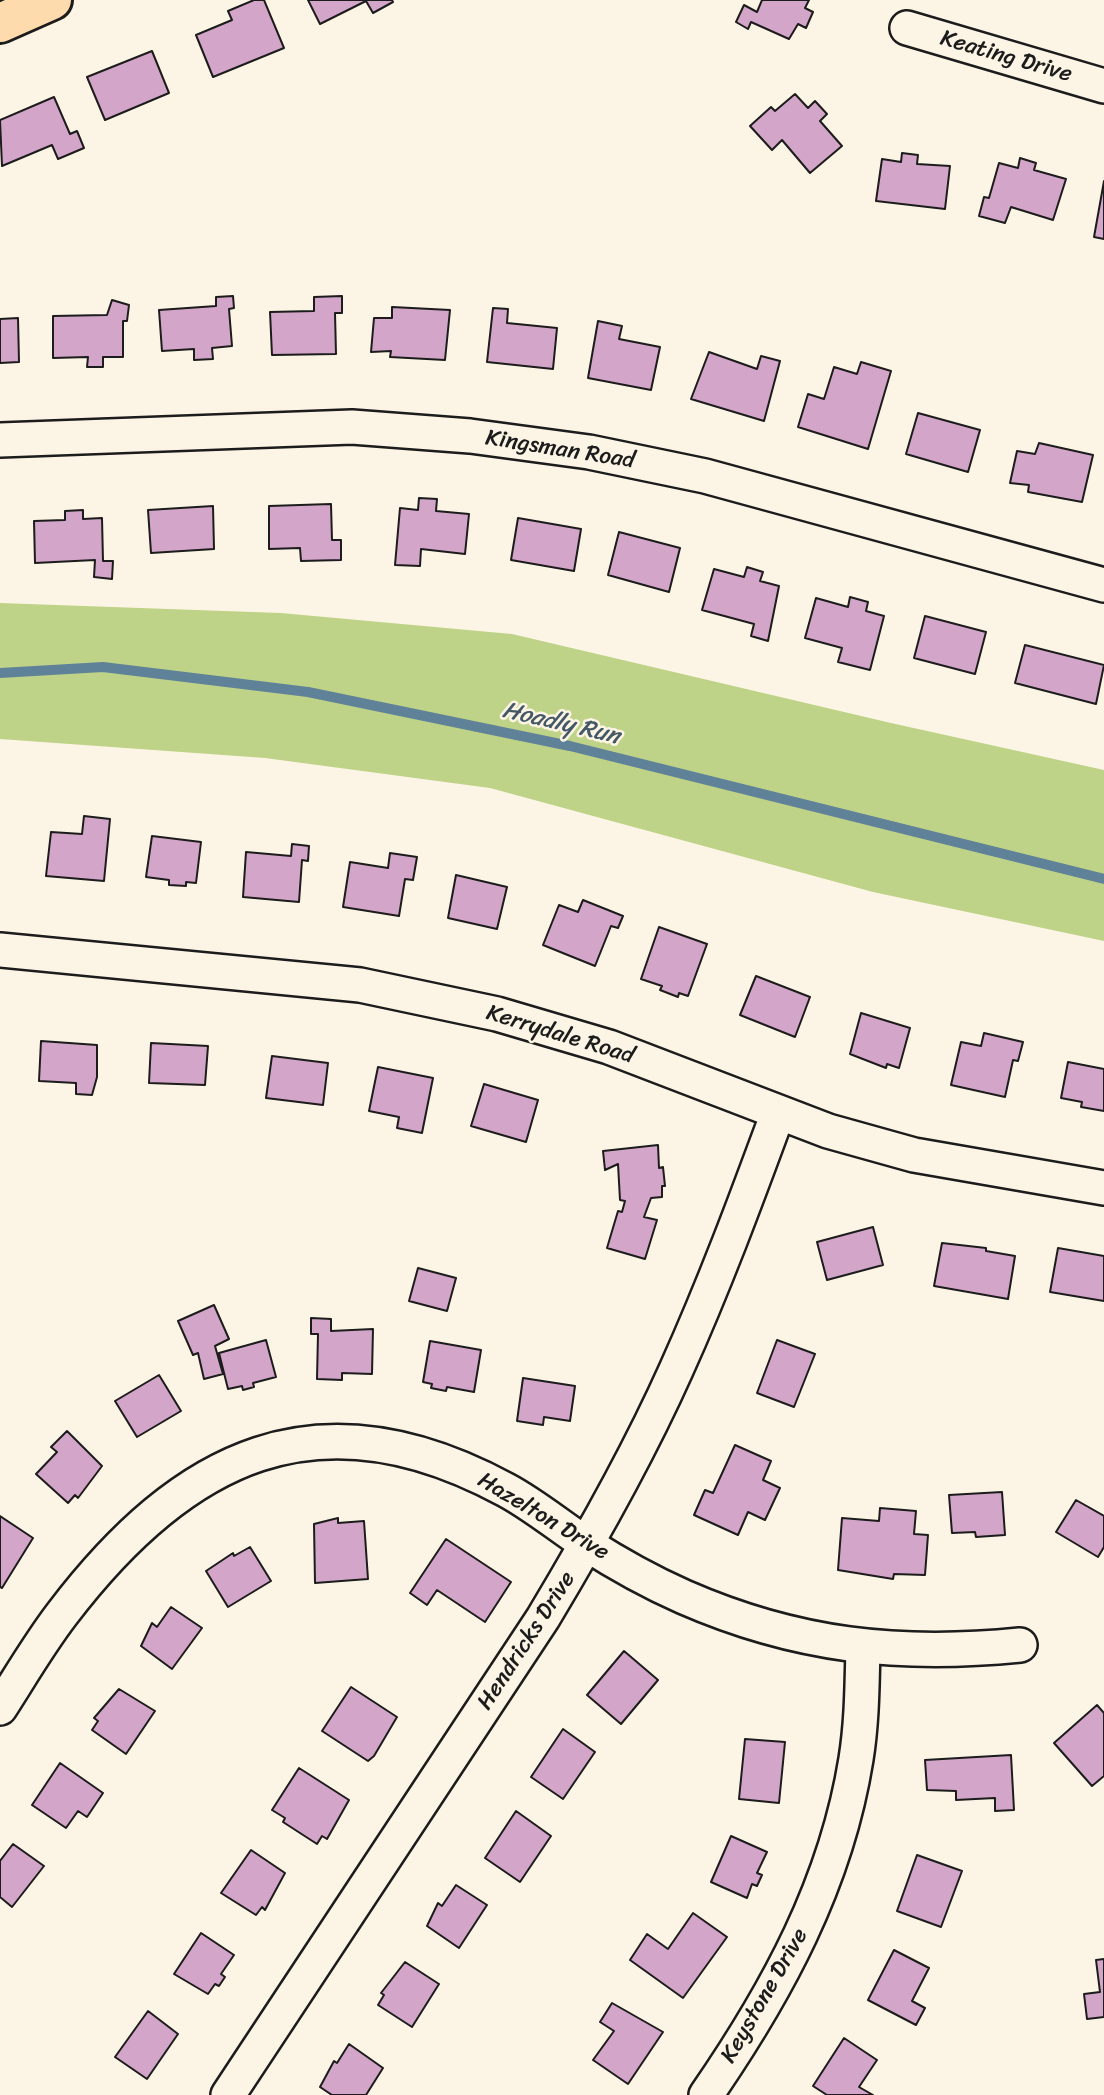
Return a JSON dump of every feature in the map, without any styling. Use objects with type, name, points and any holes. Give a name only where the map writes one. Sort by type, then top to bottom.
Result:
[{"type":"main road","points":[[0,23],[51,0]]},
{"type":"street","name":"Keating Drive","points":[[907,28],[1104,86]]},
{"type":"street","name":"Kingsman Road","points":[[0,440],[328,427],[470,436],[589,452],[705,477],[1104,585]]},
{"type":"street","name":"Kerrydale Road","points":[[0,950],[360,985],[406,993],[497,1014],[609,1047],[778,1113],[914,1155],[1104,1188]]},
{"type":"street","name":"Hendricks Drive","points":[[228,2095],[543,1618],[587,1544],[675,1372],[730,1244],[778,1113]]},
{"type":"street","name":"Hazelton Drive","points":[[0,1709],[61,1615],[109,1558],[157,1510],[195,1482],[238,1461],[274,1449],[321,1441],[351,1440],[406,1450],[459,1467],[509,1491],[587,1544],[681,1596],[736,1618],[802,1637],[863,1647],[910,1651],[1020,1645]]},
{"type":"street","name":"Keystone Drive","points":[[706,2095],[750,2031],[787,1968],[817,1901],[840,1832],[856,1761],[861,1717],[863,1647]]},
{"type":"green space","points":[[0,603],[281,613],[512,634],[1104,770],[1104,941],[873,892],[490,788],[265,758],[0,739]]},
{"type":"building","points":[[254,0],[264,0],[284,48],[213,77],[196,35],[232,20],[228,11]]},
{"type":"building","points":[[308,0],[392,0],[393,2],[373,13],[366,1],[320,24]]},
{"type":"building","points":[[762,0],[809,0],[805,8],[813,12],[806,28],[798,24],[789,39],[751,22],[748,29],[736,22],[744,5],[757,12]]},
{"type":"building","points":[[152,51],[169,93],[105,120],[87,77]]},
{"type":"building","points":[[795,94],[808,108],[815,101],[827,114],[820,121],[842,146],[810,173],[782,140],[772,150],[750,126],[771,107],[775,111]]},
{"type":"building","points":[[54,97],[70,134],[77,131],[84,148],[58,159],[52,145],[2,166],[0,120]]},
{"type":"building","points":[[902,153],[918,155],[917,164],[950,166],[945,209],[876,201],[882,159],[901,162]]},
{"type":"building","points":[[1020,158],[1036,163],[1034,170],[1066,179],[1053,220],[1011,207],[1005,223],[979,216],[984,197],[989,198],[999,163],[1018,168]]},
{"type":"building","points":[[1104,181],[1104,239],[1094,237]]},
{"type":"building","points":[[233,296],[234,308],[229,309],[232,346],[212,348],[213,359],[194,360],[194,349],[162,351],[159,310],[216,306],[216,297]]},
{"type":"building","points":[[342,296],[342,313],[335,313],[336,354],[272,355],[270,312],[314,311],[314,297]]},
{"type":"building","points":[[112,300],[129,305],[127,321],[123,321],[123,357],[103,357],[103,367],[87,367],[88,357],[53,358],[53,316],[107,315]]},
{"type":"building","points":[[392,307],[450,310],[445,360],[390,357],[391,351],[371,352],[374,318],[392,318]]},
{"type":"building","points":[[493,308],[508,309],[507,323],[557,328],[553,369],[487,362]]},
{"type":"building","points":[[18,318],[19,362],[0,363],[0,319]]},
{"type":"building","points":[[598,321],[622,326],[619,339],[660,347],[651,390],[588,378]]},
{"type":"building","points":[[709,352],[757,369],[761,356],[780,361],[764,421],[691,399]]},
{"type":"building","points":[[861,362],[891,371],[868,449],[798,427],[808,394],[824,399],[834,367],[857,374]]},
{"type":"building","points":[[918,413],[980,430],[968,472],[906,454]]},
{"type":"building","points":[[1039,443],[1093,455],[1082,502],[1028,492],[1029,485],[1010,483],[1017,451],[1035,454]]},
{"type":"building","points":[[419,498],[437,499],[436,511],[469,514],[465,554],[421,549],[420,566],[395,565],[400,508],[418,510]]},
{"type":"building","points":[[331,504],[332,540],[341,540],[341,560],[301,561],[300,548],[269,549],[269,506]]},
{"type":"building","points":[[213,506],[214,549],[151,553],[148,510]]},
{"type":"building","points":[[83,510],[83,519],[102,518],[103,561],[113,561],[112,579],[94,577],[95,560],[35,563],[34,521],[65,520],[65,511]]},
{"type":"building","points":[[518,518],[581,529],[574,571],[511,560]]},
{"type":"building","points":[[619,532],[680,548],[669,592],[608,575]]},
{"type":"building","points":[[747,567],[763,572],[760,581],[779,586],[768,641],[751,636],[754,624],[702,610],[714,569],[744,577]]},
{"type":"building","points":[[850,597],[868,602],[866,611],[884,616],[870,670],[838,662],[842,648],[805,638],[816,598],[848,607]]},
{"type":"building","points":[[925,616],[986,632],[975,674],[914,658]]},
{"type":"building","points":[[1025,645],[1104,665],[1096,704],[1015,683]]},
{"type":"building","points":[[84,816],[110,819],[104,881],[46,876],[51,832],[82,834]]},
{"type":"building","points":[[152,836],[201,842],[196,883],[186,882],[186,886],[169,885],[169,880],[146,877]]},
{"type":"building","points":[[292,844],[309,846],[308,861],[302,860],[299,902],[243,897],[246,852],[291,856]]},
{"type":"building","points":[[390,853],[417,857],[413,880],[405,879],[399,916],[343,907],[350,862],[388,868]]},
{"type":"building","points":[[456,875],[507,887],[497,929],[448,918]]},
{"type":"building","points":[[583,900],[623,916],[618,928],[611,926],[595,966],[543,945],[559,905],[578,912]]},
{"type":"building","points":[[659,927],[707,944],[688,996],[679,993],[678,997],[660,990],[662,986],[641,979]]},
{"type":"building","points":[[756,976],[810,997],[795,1037],[740,1015]]},
{"type":"building","points":[[861,1013],[910,1028],[899,1068],[887,1064],[886,1068],[850,1054]]},
{"type":"building","points":[[984,1033],[1023,1042],[1018,1061],[1013,1060],[1005,1097],[951,1085],[961,1042],[981,1046]]},
{"type":"building","points":[[41,1041],[97,1045],[97,1077],[92,1095],[76,1094],[76,1083],[39,1081]]},
{"type":"building","points":[[151,1043],[208,1046],[205,1085],[149,1083]]},
{"type":"building","points":[[272,1056],[328,1063],[323,1105],[266,1098]]},
{"type":"building","points":[[1068,1062],[1104,1069],[1104,1111],[1081,1107],[1082,1102],[1061,1098]]},
{"type":"building","points":[[378,1067],[433,1078],[422,1133],[397,1128],[399,1117],[369,1111]]},
{"type":"building","points":[[484,1084],[538,1100],[526,1142],[471,1126]]},
{"type":"building","points":[[658,1145],[659,1168],[663,1167],[665,1186],[662,1186],[662,1197],[651,1198],[644,1217],[657,1220],[645,1259],[607,1248],[618,1211],[622,1212],[625,1201],[620,1200],[618,1164],[605,1170],[603,1151]]},
{"type":"building","points":[[873,1227],[883,1265],[827,1280],[817,1242]]},
{"type":"building","points":[[942,1243],[986,1248],[986,1251],[1015,1256],[1008,1299],[934,1286]]},
{"type":"building","points":[[1058,1248],[1104,1256],[1104,1301],[1050,1292]]},
{"type":"building","points":[[418,1268],[456,1278],[447,1311],[409,1301]]},
{"type":"building","points":[[214,1305],[229,1339],[215,1346],[223,1374],[204,1379],[198,1353],[193,1355],[178,1321]]},
{"type":"building","points":[[311,1318],[331,1319],[331,1331],[373,1329],[372,1374],[342,1373],[342,1380],[317,1379],[318,1334],[311,1334]]},
{"type":"building","points":[[266,1340],[276,1377],[253,1383],[254,1387],[243,1390],[242,1386],[228,1389],[219,1353]]},
{"type":"building","points":[[777,1340],[815,1354],[794,1407],[757,1393]]},
{"type":"building","points":[[430,1341],[481,1350],[474,1392],[447,1387],[446,1391],[431,1388],[432,1384],[423,1382]]},
{"type":"building","points":[[159,1375],[181,1411],[137,1437],[115,1401]]},
{"type":"building","points":[[523,1378],[575,1386],[570,1421],[544,1417],[543,1425],[517,1421]]},
{"type":"building","points":[[67,1431],[102,1466],[78,1498],[75,1495],[68,1503],[36,1474],[57,1452],[51,1447]]},
{"type":"building","points":[[735,1445],[771,1461],[763,1480],[780,1488],[765,1520],[748,1512],[738,1535],[694,1515],[705,1490],[713,1493]]},
{"type":"building","points":[[1002,1492],[1005,1535],[976,1537],[975,1532],[952,1533],[949,1495]]},
{"type":"building","points":[[1076,1500],[1104,1516],[1104,1547],[1098,1557],[1056,1532]]},
{"type":"building","points":[[880,1508],[916,1511],[914,1534],[928,1535],[925,1575],[894,1574],[893,1579],[838,1570],[842,1518],[879,1521]]},
{"type":"building","points":[[0,1516],[33,1538],[2,1588],[0,1587]]},
{"type":"building","points":[[338,1518],[338,1523],[364,1521],[368,1579],[315,1583],[314,1524]]},
{"type":"building","points":[[446,1539],[511,1582],[485,1622],[437,1590],[427,1605],[410,1593]]},
{"type":"building","points":[[250,1547],[271,1581],[228,1607],[206,1571],[233,1553],[234,1556]]},
{"type":"building","points":[[171,1607],[202,1628],[172,1669],[141,1646],[152,1623],[157,1627]]},
{"type":"building","points":[[624,1651],[658,1680],[621,1724],[587,1695]]},
{"type":"building","points":[[351,1687],[397,1717],[374,1756],[368,1761],[322,1731]]},
{"type":"building","points":[[119,1689],[155,1711],[126,1754],[92,1730],[98,1721],[94,1718]]},
{"type":"building","points":[[1097,1705],[1104,1713],[1104,1776],[1092,1786],[1054,1743]]},
{"type":"building","points":[[563,1729],[595,1752],[563,1799],[531,1777]]},
{"type":"building","points":[[745,1739],[785,1742],[779,1803],[739,1799]]},
{"type":"building","points":[[1011,1755],[1014,1810],[995,1811],[995,1798],[956,1800],[956,1791],[927,1790],[925,1760]]},
{"type":"building","points":[[60,1763],[103,1793],[87,1817],[78,1811],[66,1828],[32,1805]]},
{"type":"building","points":[[299,1768],[349,1800],[327,1839],[322,1836],[317,1844],[283,1822],[285,1818],[272,1810]]},
{"type":"building","points":[[516,1811],[551,1836],[520,1882],[485,1858]]},
{"type":"building","points":[[731,1836],[767,1852],[757,1873],[762,1875],[757,1886],[752,1884],[747,1898],[711,1882]]},
{"type":"building","points":[[13,1844],[44,1866],[12,1907],[0,1897],[0,1861]]},
{"type":"building","points":[[251,1850],[285,1873],[265,1910],[262,1907],[256,1915],[221,1893]]},
{"type":"building","points":[[917,1855],[962,1871],[941,1927],[897,1911]]},
{"type":"building","points":[[456,1885],[487,1905],[459,1948],[427,1926],[438,1903],[442,1906]]},
{"type":"building","points":[[693,1913],[727,1937],[683,1998],[630,1960],[647,1934],[668,1949]]},
{"type":"building","points":[[201,1933],[234,1955],[221,1974],[225,1977],[219,1986],[215,1984],[208,1994],[174,1974]]},
{"type":"building","points":[[894,1950],[929,1968],[912,2001],[925,2008],[916,2025],[868,2000]]},
{"type":"building","points":[[1104,1959],[1104,2017],[1087,2019],[1084,1994],[1100,1992],[1096,1960]]},
{"type":"building","points":[[405,1962],[439,1984],[412,2027],[378,2005],[384,1995],[381,1993]]},
{"type":"building","points":[[612,2003],[663,2032],[628,2084],[593,2060],[614,2031],[600,2022]]},
{"type":"building","points":[[148,2011],[178,2034],[147,2079],[115,2057]]},
{"type":"building","points":[[844,2038],[877,2060],[859,2087],[873,2095],[827,2095],[813,2086]]},
{"type":"building","points":[[349,2044],[383,2068],[366,2095],[332,2095],[320,2087],[334,2061],[337,2063]]},
{"type":"waterway","name":"Hoadly Run","points":[[0,673],[103,667],[308,692],[570,746],[1104,879]]}]
